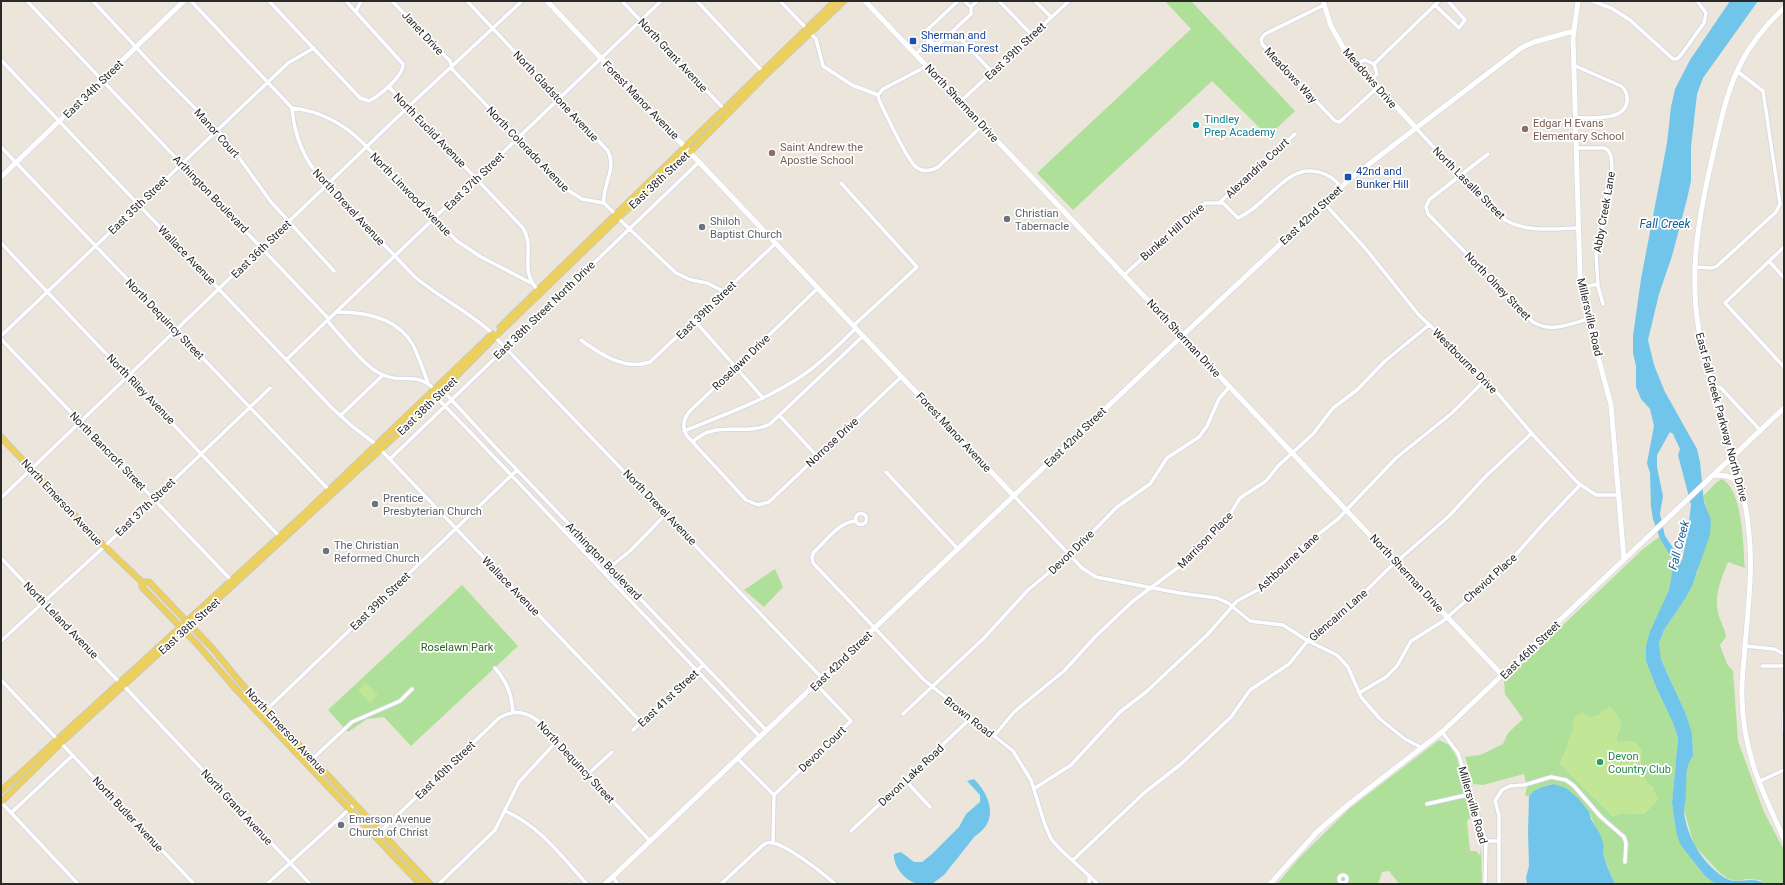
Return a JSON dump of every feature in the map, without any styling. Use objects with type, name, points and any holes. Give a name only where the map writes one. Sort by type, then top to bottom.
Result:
[{"type":"main road","name":"East 34th Street","points":[[1,177],[184,1]]},
{"type":"main road","name":"Forest Manor Avenue","points":[[547,1],[1014,496]]},
{"type":"main road","name":"East 38th Street","points":[[1,791],[60,741],[438,392],[538,290],[748,92],[809,31],[835,1]]},
{"type":"main road","name":"East 38th Street","points":[[688,150],[763,72],[844,1]]},
{"type":"main road","name":"North Sherman Drive","points":[[865,1],[1448,616],[1503,676]]},
{"type":"main road","name":"Millersville Road","points":[[1578,1],[1574,31],[1573,65],[1577,228],[1581,288],[1611,405],[1624,560]]},
{"type":"main road","name":"Meadows Drive","points":[[1324,3],[1336,36],[1356,64],[1416,128]]},
{"type":"main road","name":"East Fall Creek Parkway North Drive","points":[[1784,8],[1757,38],[1737,71],[1722,117],[1704,197],[1694,267],[1698,324],[1712,385],[1741,482],[1750,542],[1750,577],[1742,687],[1742,715],[1748,752],[1758,782],[1784,839]]},
{"type":"main road","name":"East 42nd Street","points":[[606,884],[1182,336],[1341,187],[1521,48],[1534,42],[1574,31]]},
{"type":"main road","name":"East 38th Street","points":[[494,335],[617,216]]},
{"type":"main road","name":"East 46th Street","points":[[1270,884],[1309,841],[1337,814],[1442,732],[1503,676],[1784,408]]},
{"type":"main road","name":"North Emerson Avenue","points":[[1,437],[104,547],[142,582],[142,587],[420,884]]},
{"type":"main road","name":"East 38th Street","points":[[189,623],[231,580],[329,490],[379,447]]},
{"type":"main road","points":[[1714,475],[1727,476],[1741,482]]},
{"type":"main road","name":"North Emerson Avenue","points":[[142,582],[149,582],[189,623],[266,710],[430,884]]},
{"type":"main road","name":"East 38th Street","points":[[1,802],[60,741]]},
{"type":"street","name":"Arthington Boulevard","points":[[27,1],[262,248],[370,366],[383,375],[393,378],[415,378],[428,383],[438,392],[445,394],[767,731]]},
{"type":"street","name":"Manor Court","points":[[93,1],[136,48],[218,130],[232,146],[259,187],[289,223],[334,271]]},
{"type":"street","points":[[190,1],[292,108]]},
{"type":"street","name":"North Euclid Avenue","points":[[269,1],[363,100],[372,100],[389,87],[476,178],[526,233],[529,245],[527,269],[531,283]]},
{"type":"street","points":[[346,1],[403,63],[403,70],[389,87]]},
{"type":"street","points":[[356,11],[361,1]]},
{"type":"street","name":"Janet Drive","points":[[392,1],[450,62],[451,66]]},
{"type":"street","name":"North Gladstone Avenue","points":[[467,1],[610,154],[612,166],[604,190],[604,204]]},
{"type":"street","name":"East 36th Street","points":[[1,498],[129,377],[408,107],[522,1]]},
{"type":"street","name":"North Grant Avenue","points":[[622,1],[725,110]]},
{"type":"street","name":"East 37th Street","points":[[286,360],[661,1]]},
{"type":"street","points":[[697,1],[763,72]]},
{"type":"street","points":[[780,1],[816,39],[823,66],[852,85],[878,95]]},
{"type":"street","points":[[958,1],[926,31],[926,36],[933,44],[940,43],[971,14],[971,7],[977,1]]},
{"type":"street","points":[[964,1],[971,7]]},
{"type":"street","points":[[999,1],[1032,35]]},
{"type":"street","points":[[1036,1],[1051,17]]},
{"type":"street","name":"East 39th Street","points":[[961,102],[1069,1]]},
{"type":"street","points":[[1374,64],[1439,1]]},
{"type":"street","points":[[1435,5],[1459,28],[1465,20],[1448,1]]},
{"type":"street","points":[[1592,1],[1606,6],[1627,18],[1645,33],[1668,57],[1675,59],[1681,55],[1704,24],[1706,15],[1703,8],[1697,1]]},
{"type":"street","name":"Meadows Way","points":[[1324,3],[1265,34],[1261,39],[1262,44],[1335,121],[1339,122],[1343,119],[1378,87]]},
{"type":"street","points":[[953,31],[992,72]]},
{"type":"street","points":[[916,54],[929,41]]},
{"type":"street","name":"East 35th Street","points":[[1,336],[291,60],[314,48]]},
{"type":"street","name":"Wallace Avenue","points":[[1,60],[340,416],[379,447],[641,722]]},
{"type":"street","points":[[1356,64],[1365,60],[1374,64],[1377,74],[1372,80]]},
{"type":"street","points":[[1573,65],[1621,86],[1628,99],[1624,109],[1616,115],[1575,118]]},
{"type":"street","name":"North Colorado Avenue","points":[[451,66],[570,193],[582,199],[604,204],[677,274],[691,280],[707,283],[725,292]]},
{"type":"street","points":[[878,95],[883,89],[927,66]]},
{"type":"street","points":[[1694,267],[1712,268],[1717,266],[1782,205],[1763,90],[1737,71]]},
{"type":"street","points":[[878,95],[879,100],[911,161],[920,169],[930,170],[938,167],[983,125]]},
{"type":"street","name":"North Linwood Avenue","points":[[292,108],[311,111],[332,120],[347,129],[367,147],[450,235],[470,251],[531,283]]},
{"type":"street","name":"North Drexel Avenue","points":[[292,108],[296,131],[304,153],[316,172],[327,185],[425,285],[477,320],[494,335],[823,679]]},
{"type":"street","name":"North Lasalle Street","points":[[1416,128],[1497,214],[1514,225],[1533,229],[1577,228]]},
{"type":"street","name":"Alexandria Court","points":[[1220,202],[1295,134]]},
{"type":"street","name":"North Dequincy Street","points":[[1,147],[329,490]]},
{"type":"street","name":"Abby Creek Lane","points":[[1576,148],[1602,147],[1608,150],[1611,156],[1612,168],[1605,195],[1604,220],[1596,250],[1598,284],[1602,304]]},
{"type":"street","points":[[1460,176],[1488,154]]},
{"type":"street","name":"East 38th Street North Drive","points":[[390,459],[699,162]]},
{"type":"street","name":"Bunker Hill Drive","points":[[1124,275],[1201,204],[1220,202],[1225,204],[1237,218],[1240,218],[1258,206],[1292,176],[1305,172],[1327,174],[1341,187]]},
{"type":"street","name":"North Olney Street","points":[[1460,176],[1431,199],[1427,206],[1430,216],[1533,322],[1543,327],[1555,327],[1588,319]]},
{"type":"street","points":[[841,183],[917,267],[817,364],[792,382],[763,398],[684,431],[693,442],[709,431],[755,429],[770,424],[863,336]]},
{"type":"street","name":"Westbourne Drive","points":[[1324,204],[1360,243],[1429,325],[1486,379],[1532,433],[1580,485],[1596,494],[1619,496]]},
{"type":"street","name":"North Riley Avenue","points":[[1,243],[279,536]]},
{"type":"street","name":"East 39th Street","points":[[581,340],[606,357],[632,364],[645,364],[654,360],[776,243]]},
{"type":"street","points":[[1784,247],[1725,303],[1784,367]]},
{"type":"street","points":[[1769,261],[1784,278]]},
{"type":"street","points":[[531,283],[538,290]]},
{"type":"street","points":[[1581,288],[1598,284]]},
{"type":"street","name":"Roselawn Drive","points":[[684,431],[684,424],[687,415],[818,288]]},
{"type":"street","points":[[337,312],[369,315],[395,326],[412,344],[428,383]]},
{"type":"street","points":[[695,321],[763,398]]},
{"type":"street","name":"Marrison Place","points":[[994,736],[1014,712],[1052,682],[1133,601],[1180,566],[1191,550],[1229,516],[1240,498],[1262,484],[1292,452],[1313,434],[1333,408],[1357,390],[1385,361],[1429,325]]},
{"type":"street","name":"North Bancroft Street","points":[[1,339],[231,580]]},
{"type":"street","points":[[340,416],[383,375]]},
{"type":"street","name":"Norrose Drive","points":[[693,442],[747,500],[754,504],[762,505],[770,501],[901,377]]},
{"type":"street","name":"Ashbourne Lane","points":[[1035,788],[1058,774],[1075,761],[1120,712],[1152,686],[1208,634],[1237,601],[1265,586],[1296,552],[1333,524],[1396,458],[1452,413],[1486,379]]},
{"type":"street","points":[[1712,385],[1721,388],[1760,430]]},
{"type":"street","name":"Devon Drive","points":[[903,714],[984,638],[1028,590],[1070,555],[1123,501],[1150,484],[1170,456],[1194,441],[1202,434],[1218,399],[1230,386]]},
{"type":"street","name":"East 37th Street","points":[[1,641],[104,547],[153,498],[270,388]]},
{"type":"street","name":"Arthington Boulevard","points":[[438,392],[439,400],[445,407],[698,670],[760,737]]},
{"type":"street","points":[[780,416],[817,456]]},
{"type":"street","name":"Glencairn Lane","points":[[1073,860],[1140,797],[1181,764],[1231,717],[1245,695],[1255,685],[1292,661],[1308,641],[1323,626],[1349,608],[1396,561],[1449,516],[1486,476],[1532,433]]},
{"type":"street","name":"East 39th Street","points":[[261,715],[517,470]]},
{"type":"street","points":[[886,472],[958,549]]},
{"type":"street","name":"Cheviot Place","points":[[1359,693],[1386,677],[1396,666],[1411,641],[1436,626],[1505,567],[1580,485]]},
{"type":"street","name":"Forest Manor Avenue","points":[[1014,496],[1082,568],[1096,578],[1217,598],[1250,621],[1283,625],[1308,641],[1334,653],[1348,668],[1359,693],[1385,724],[1407,740],[1423,748]]},
{"type":"street","points":[[604,572],[630,551],[666,514]]},
{"type":"street","name":"Brown Road","points":[[856,522],[849,522],[842,526],[814,552],[812,559],[815,565],[932,687],[1009,747],[1027,772],[1035,788],[1048,834],[1059,849],[1089,874],[1098,884]]},
{"type":"street","name":"North Leland Avenue","points":[[1,558],[164,730]]},
{"type":"street","points":[[1745,646],[1773,649],[1784,654]]},
{"type":"street","name":"East 41st Street","points":[[632,730],[703,665]]},
{"type":"street","points":[[1762,666],[1784,666]]},
{"type":"street","points":[[495,668],[503,678],[510,691],[513,713]]},
{"type":"street","name":"North Butler Avenue","points":[[1,680],[194,884]]},
{"type":"street","name":"Devon Court","points":[[774,795],[851,721],[816,684]]},
{"type":"street","points":[[307,764],[352,722],[400,701],[412,688]]},
{"type":"street","name":"North Dequincy Street","points":[[513,713],[525,714],[533,717],[650,841]]},
{"type":"street","name":"East 40th Street","points":[[381,831],[499,718],[513,713]]},
{"type":"street","points":[[1784,713],[1784,733]]},
{"type":"street","name":"Devon Lake Road","points":[[851,832],[971,718]]},
{"type":"street","name":"North Grand Avenue","points":[[164,730],[310,884]]},
{"type":"street","name":"Millersville Road","points":[[1442,732],[1458,753],[1486,841],[1485,884]]},
{"type":"street","points":[[439,884],[493,832],[519,782],[557,741]]},
{"type":"street","points":[[588,774],[612,752]]},
{"type":"street","points":[[11,813],[73,755]]},
{"type":"street","points":[[737,758],[774,795],[773,843]]},
{"type":"street","points":[[1758,782],[1784,770]]},
{"type":"street","points":[[1500,884],[1499,815],[1495,802],[1499,794],[1506,787],[1524,785],[1551,777],[1568,782],[1601,817],[1624,837],[1626,844],[1625,862]]},
{"type":"street","points":[[905,780],[930,807]]},
{"type":"street","points":[[1426,804],[1471,794]]},
{"type":"street","points":[[1,802],[77,884]]},
{"type":"street","points":[[267,884],[355,804]]},
{"type":"street","points":[[505,811],[521,818],[534,827],[587,884]]},
{"type":"street","points":[[1486,841],[1499,841]]},
{"type":"street","points":[[721,884],[763,845],[773,843],[807,862],[835,884]]},
{"type":"street","points":[[1089,874],[1089,884]]},
{"type":"street","points":[[613,877],[618,884]]},
{"type":"green space","points":[[1165,1],[1191,1],[1295,111],[1268,136],[1212,81],[1073,210],[1037,173],[1191,29]]},
{"type":"green space","points":[[1722,479],[1729,485],[1738,506],[1741,519],[1745,568],[1728,562],[1720,582],[1717,595],[1717,609],[1726,637],[1720,645],[1727,664],[1733,671],[1738,741],[1764,812],[1784,850],[1784,884],[1765,884],[1760,880],[1747,879],[1736,881],[1728,879],[1719,872],[1694,845],[1684,810],[1687,763],[1693,756],[1692,733],[1686,714],[1661,659],[1659,643],[1664,630],[1685,599],[1698,571],[1707,510],[1703,496]]},
{"type":"green space","points":[[1659,537],[1674,562],[1669,590],[1650,631],[1646,661],[1678,738],[1672,803],[1676,831],[1686,852],[1705,876],[1715,884],[1615,884],[1603,853],[1604,846],[1589,812],[1553,784],[1534,791],[1529,796],[1525,796],[1527,787],[1524,774],[1483,785],[1473,784],[1465,757],[1480,755],[1503,744],[1508,733],[1523,719],[1505,694],[1504,681],[1643,549]],"holes":[[[1610,707],[1621,725],[1616,739],[1619,743],[1629,741],[1640,760],[1644,779],[1653,788],[1651,807],[1643,814],[1623,813],[1613,816],[1560,764],[1575,727],[1589,717],[1598,715]]]},
{"type":"green space","points":[[775,569],[783,587],[764,607],[744,590]]},
{"type":"green space","name":"Roselawn Park","points":[[462,585],[518,646],[411,746],[384,717],[367,719],[348,732],[328,710]]},
{"type":"green space","points":[[366,683],[378,695],[370,703],[358,690]]},
{"type":"green space","name":"Devon Country Club","points":[[1610,706],[1621,720],[1621,725],[1616,739],[1619,743],[1633,741],[1640,748],[1642,752],[1640,764],[1641,770],[1658,800],[1643,814],[1623,813],[1613,816],[1560,764],[1574,727],[1572,725],[1574,718],[1582,712],[1589,717],[1595,717]]},
{"type":"green space","points":[[1439,740],[1449,745],[1457,758],[1473,815],[1467,821],[1470,851],[1476,851],[1480,855],[1481,848],[1482,884],[1399,884],[1389,871],[1382,872],[1378,884],[1277,884],[1300,857],[1350,808]]},
{"type":"water","name":"Fall Creek","points":[[1730,1],[1758,1],[1703,78],[1697,94],[1691,147],[1691,181],[1672,256],[1659,294],[1648,340],[1654,365],[1665,392],[1697,449],[1700,462],[1704,502],[1711,520],[1710,535],[1692,586],[1664,630],[1659,643],[1661,659],[1686,714],[1692,733],[1693,756],[1688,765],[1686,774],[1684,812],[1686,822],[1698,850],[1711,867],[1732,881],[1755,880],[1765,884],[1715,884],[1705,876],[1680,844],[1676,831],[1672,803],[1678,738],[1646,661],[1646,646],[1650,631],[1669,590],[1674,562],[1660,539],[1653,519],[1651,507],[1650,473],[1647,463],[1654,426],[1650,409],[1641,399],[1636,387],[1636,366],[1633,353],[1633,336],[1641,279],[1667,143],[1671,107],[1675,89],[1690,60]],"holes":[[[1670,432],[1673,434],[1680,449],[1678,455],[1691,505],[1682,561],[1665,536],[1660,514],[1663,496],[1657,467],[1657,455]]]},
{"type":"water","points":[[974,779],[985,793],[990,808],[990,816],[983,830],[975,836],[944,875],[932,884],[919,884],[909,880],[898,869],[894,859],[894,854],[901,852],[914,862],[922,862],[932,854],[959,827],[966,814],[980,802],[980,795],[967,781]]},
{"type":"water","points":[[1553,784],[1566,788],[1579,799],[1589,812],[1591,819],[1600,834],[1604,846],[1603,853],[1615,884],[1527,884],[1526,878],[1529,866],[1529,796],[1534,791],[1542,787]]},
{"type":"place","name":"Sherman and Sherman Forest","points":[[913,41]]},
{"type":"place","name":"Tindley Prep Academy","points":[[1196,125]]},
{"type":"place","name":"Edgar H Evans Elementary School","points":[[1525,129]]},
{"type":"place","name":"Saint Andrew the Apostle School","points":[[772,153]]},
{"type":"place","name":"42nd and Bunker Hill","points":[[1348,177]]},
{"type":"place","name":"Christian Tabernacle","points":[[1007,219]]},
{"type":"place","name":"Shiloh Baptist Church","points":[[702,227]]},
{"type":"place","name":"Prentice Presbyterian Church","points":[[375,504]]},
{"type":"place","name":"The Christian Reformed Church","points":[[326,551]]},
{"type":"place","name":"Devon Country Club","points":[[1600,762]]},
{"type":"place","name":"Emerson Avenue Church of Christ","points":[[341,825]]}]
